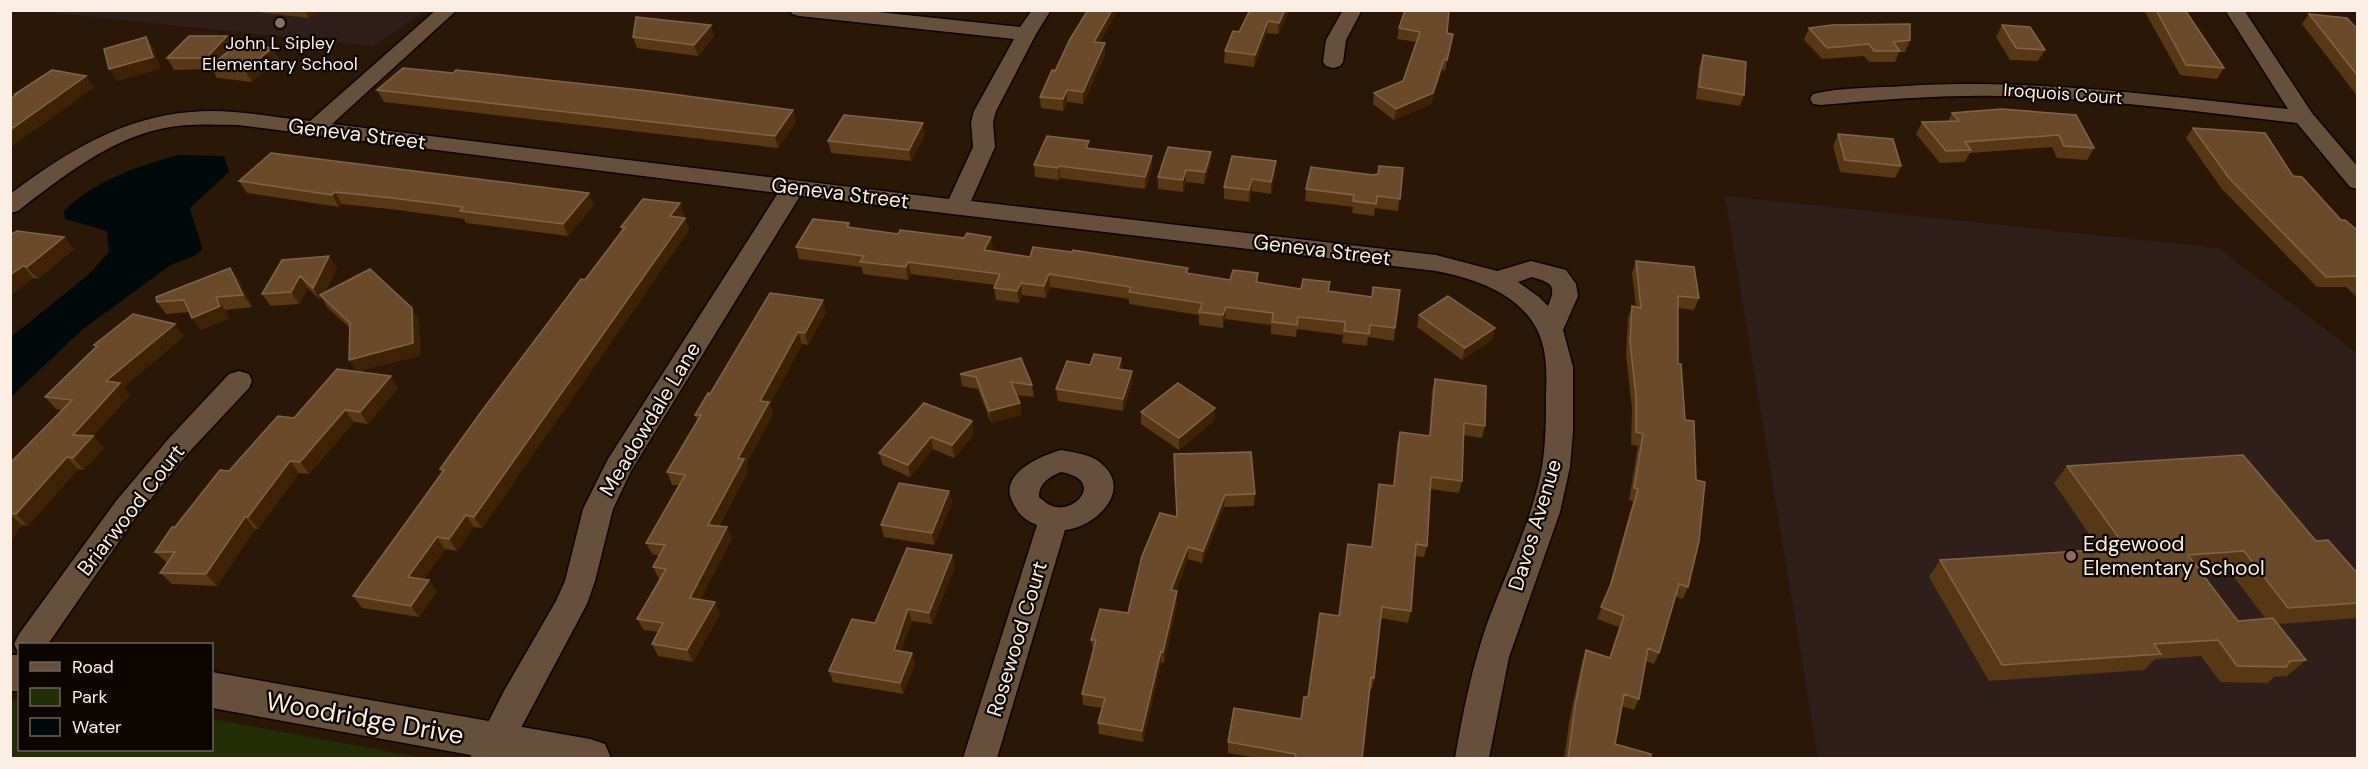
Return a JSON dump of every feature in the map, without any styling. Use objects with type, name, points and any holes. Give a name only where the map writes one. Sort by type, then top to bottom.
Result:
[{"type":"street","points":[[314,129],[448,10]]},
{"type":"street","points":[[799,10],[1026,33]]},
{"type":"street","points":[[957,206],[984,147],[982,122],[985,111],[1026,33],[1042,10]]},
{"type":"street","points":[[1333,62],[1336,40],[1353,10]]},
{"type":"street","points":[[2234,10],[2304,117],[2358,182]]},
{"type":"street","name":"Iroquois Court","points":[[1821,99],[1910,91],[1998,90],[2083,94],[2304,117]]},
{"type":"street","name":"Geneva Street","points":[[10,206],[68,162],[96,145],[148,126],[192,118],[238,119],[793,188],[1436,263],[1479,272],[1525,297]]},
{"type":"street","name":"Meadowdale Lane","points":[[492,750],[570,604],[580,581],[598,509],[618,468],[793,188]]},
{"type":"street","points":[[1497,280],[1531,269],[1557,276],[1564,284],[1564,296],[1550,329]]},
{"type":"street","name":"Davos Avenue","points":[[1472,759],[1480,708],[1497,643],[1532,551],[1556,468],[1560,425],[1559,358],[1550,329],[1525,297]]},
{"type":"street","name":"Briarwood Court","points":[[31,643],[126,509],[180,444],[239,381]]},
{"type":"street","name":"Rosewood Court","points":[[980,759],[1054,519]]},
{"type":"street","name":"Woodridge Drive","points":[[213,690],[492,750],[590,759]]},
{"type":"shaded area","name":"John L Sipley Elementary School","points":[[48,10],[424,11],[374,46],[45,12]]},
{"type":"shaded area","name":"Edgewood Elementary School","points":[[1725,196],[2218,248],[2357,353],[2357,758],[1818,758]]},
{"type":"green space","points":[[11,700],[18,701],[18,751],[213,751],[213,719],[424,758],[11,758]]},
{"type":"water","points":[[178,155],[224,156],[229,172],[190,208],[202,250],[194,256],[169,266],[83,329],[11,397],[11,337],[88,275],[109,252],[107,231],[65,219],[64,211],[89,191],[117,176]]},
{"type":"building","points":[[1088,10],[1112,10],[1094,42],[1105,43],[1083,92],[1067,90],[1063,99],[1040,97],[1052,70],[1055,71],[1070,39]]},
{"type":"building","points":[[1250,10],[1285,10],[1279,23],[1268,21],[1255,55],[1225,51],[1233,31],[1239,32]]},
{"type":"building","points":[[1405,10],[1449,10],[1447,33],[1453,34],[1447,60],[1444,59],[1433,93],[1396,109],[1374,93],[1403,81],[1420,32],[1399,28]]},
{"type":"building","points":[[2156,10],[2185,10],[2224,68],[2186,65]]},
{"type":"building","points":[[2309,14],[2347,18],[2358,30],[2358,76]]},
{"type":"building","points":[[636,17],[711,25],[694,45],[633,37]]},
{"type":"building","points":[[1910,24],[1910,40],[1893,42],[1900,51],[1874,51],[1869,44],[1827,48],[1809,28],[1832,25]]},
{"type":"building","points":[[2002,25],[2030,27],[2045,50],[2016,48]]},
{"type":"building","points":[[189,36],[227,36],[206,58],[167,58]]},
{"type":"building","points":[[146,37],[153,57],[109,69],[104,49]]},
{"type":"building","points":[[238,44],[272,48],[245,70],[210,66]]},
{"type":"building","points":[[1703,55],[1746,62],[1744,95],[1699,87]]},
{"type":"building","points":[[403,68],[453,73],[456,70],[649,91],[793,110],[775,136],[377,90]]},
{"type":"building","points":[[52,70],[86,76],[10,130],[10,99]]},
{"type":"building","points":[[2002,109],[2076,115],[2094,148],[2064,146],[2059,135],[1965,142],[1971,150],[1946,151],[1922,122],[1959,121],[1952,113]]},
{"type":"building","points":[[844,115],[923,123],[909,150],[828,141]]},
{"type":"building","points":[[2193,128],[2265,133],[2293,176],[2302,177],[2341,220],[2345,220],[2358,231],[2358,278],[2355,276],[2326,277],[2229,178]]},
{"type":"building","points":[[1838,134],[1893,139],[1901,166],[1845,160]]},
{"type":"building","points":[[1047,136],[1089,141],[1086,148],[1152,156],[1145,177],[1034,165]]},
{"type":"building","points":[[1168,147],[1211,152],[1205,172],[1186,170],[1183,180],[1158,177]]},
{"type":"building","points":[[271,153],[589,193],[563,224],[460,211],[463,207],[335,192],[332,195],[239,181]]},
{"type":"building","points":[[1232,156],[1276,161],[1271,182],[1252,179],[1249,190],[1224,187]]},
{"type":"building","points":[[1379,166],[1403,168],[1400,199],[1377,196],[1376,204],[1353,201],[1354,195],[1306,189],[1311,167],[1373,175],[1378,174]]},
{"type":"building","points":[[643,199],[680,203],[670,216],[685,218],[474,517],[466,515],[449,539],[437,537],[408,577],[429,580],[411,606],[353,596],[444,470],[440,469],[481,412],[581,279],[585,280]]},
{"type":"building","points":[[813,219],[849,223],[847,227],[898,234],[900,230],[964,238],[967,233],[991,237],[984,250],[1030,257],[1033,247],[1072,252],[1073,250],[1188,268],[1186,273],[1230,280],[1233,270],[1258,273],[1256,282],[1301,289],[1303,279],[1330,282],[1328,291],[1372,297],[1373,287],[1400,290],[1395,328],[1370,325],[1369,334],[1344,331],[1345,322],[1298,317],[1297,325],[1272,322],[1273,313],[1226,307],[1223,315],[1199,312],[1202,303],[1129,292],[1131,287],[1049,274],[1044,286],[1021,283],[1017,291],[994,288],[1000,274],[908,262],[906,267],[860,262],[864,256],[796,247]]},
{"type":"building","points":[[17,231],[64,237],[27,267],[23,266],[10,275],[10,235]]},
{"type":"building","points":[[329,256],[313,288],[300,276],[291,292],[262,294],[282,260]]},
{"type":"building","points":[[1636,261],[1694,267],[1699,298],[1678,296],[1678,364],[1681,364],[1685,420],[1694,421],[1696,480],[1705,482],[1699,541],[1688,587],[1679,584],[1659,653],[1648,648],[1639,699],[1624,694],[1615,744],[1651,754],[1651,759],[1568,759],[1586,650],[1610,658],[1624,616],[1601,607],[1611,584],[1638,489],[1634,488],[1643,434],[1636,432],[1636,396],[1630,342],[1632,306],[1641,308]]},
{"type":"building","points":[[230,268],[243,295],[216,297],[220,306],[192,318],[184,300],[157,302],[156,297]]},
{"type":"building","points":[[370,269],[412,308],[413,343],[349,360],[350,323],[320,295]]},
{"type":"building","points":[[770,293],[823,300],[805,333],[798,332],[760,401],[769,402],[738,458],[744,459],[708,525],[727,527],[690,598],[715,602],[687,650],[652,644],[663,623],[637,619],[666,569],[653,567],[665,545],[646,543],[685,475],[667,472],[701,415],[695,415]]},
{"type":"building","points":[[1448,296],[1495,328],[1465,348],[1419,315]]},
{"type":"building","points":[[133,314],[175,324],[106,381],[120,383],[73,435],[93,436],[73,458],[67,457],[16,514],[10,513],[10,463],[72,400],[45,397],[97,346],[94,345]]},
{"type":"building","points":[[1094,354],[1121,358],[1118,369],[1132,371],[1123,399],[1056,389],[1067,361],[1090,365]]},
{"type":"building","points":[[1021,358],[1032,385],[1011,382],[1020,403],[989,411],[976,377],[960,374]]},
{"type":"building","points":[[337,369],[391,376],[360,412],[345,410],[300,462],[290,461],[248,517],[245,517],[206,574],[160,573],[175,552],[155,552],[172,527],[175,527],[220,470],[229,471],[278,416],[294,418]]},
{"type":"building","points":[[1435,379],[1486,386],[1485,426],[1464,423],[1462,481],[1431,477],[1427,546],[1416,544],[1411,611],[1382,607],[1362,759],[1299,759],[1295,758],[1296,754],[1228,742],[1234,708],[1301,719],[1304,697],[1308,697],[1320,613],[1339,616],[1348,544],[1372,547],[1379,484],[1394,486],[1400,432],[1430,436]]},
{"type":"building","points":[[1178,383],[1215,408],[1179,438],[1141,412]]},
{"type":"building","points":[[924,403],[972,421],[952,445],[931,437],[908,465],[879,453]]},
{"type":"building","points":[[1251,452],[1255,494],[1225,495],[1203,551],[1188,547],[1171,590],[1177,591],[1142,731],[1098,723],[1105,698],[1082,694],[1096,640],[1091,640],[1100,609],[1128,613],[1142,556],[1160,513],[1177,517],[1174,454]]},
{"type":"building","points":[[2243,455],[2316,541],[2328,540],[2358,574],[2358,603],[2288,608],[2244,551],[2188,555],[2238,621],[2273,618],[2306,660],[2290,661],[2286,667],[2237,666],[2218,640],[2154,644],[2161,654],[2002,665],[1940,560],[2126,548],[2067,466]]},
{"type":"building","points":[[899,483],[949,491],[932,533],[881,525]]},
{"type":"building","points":[[907,548],[952,555],[929,613],[908,609],[894,650],[912,653],[900,683],[829,671],[852,619],[875,623]]},
{"type":"place","name":"John L Sipley Elementary School","points":[[280,23]]},
{"type":"place","name":"Edgewood Elementary School","points":[[2071,556]]}]
